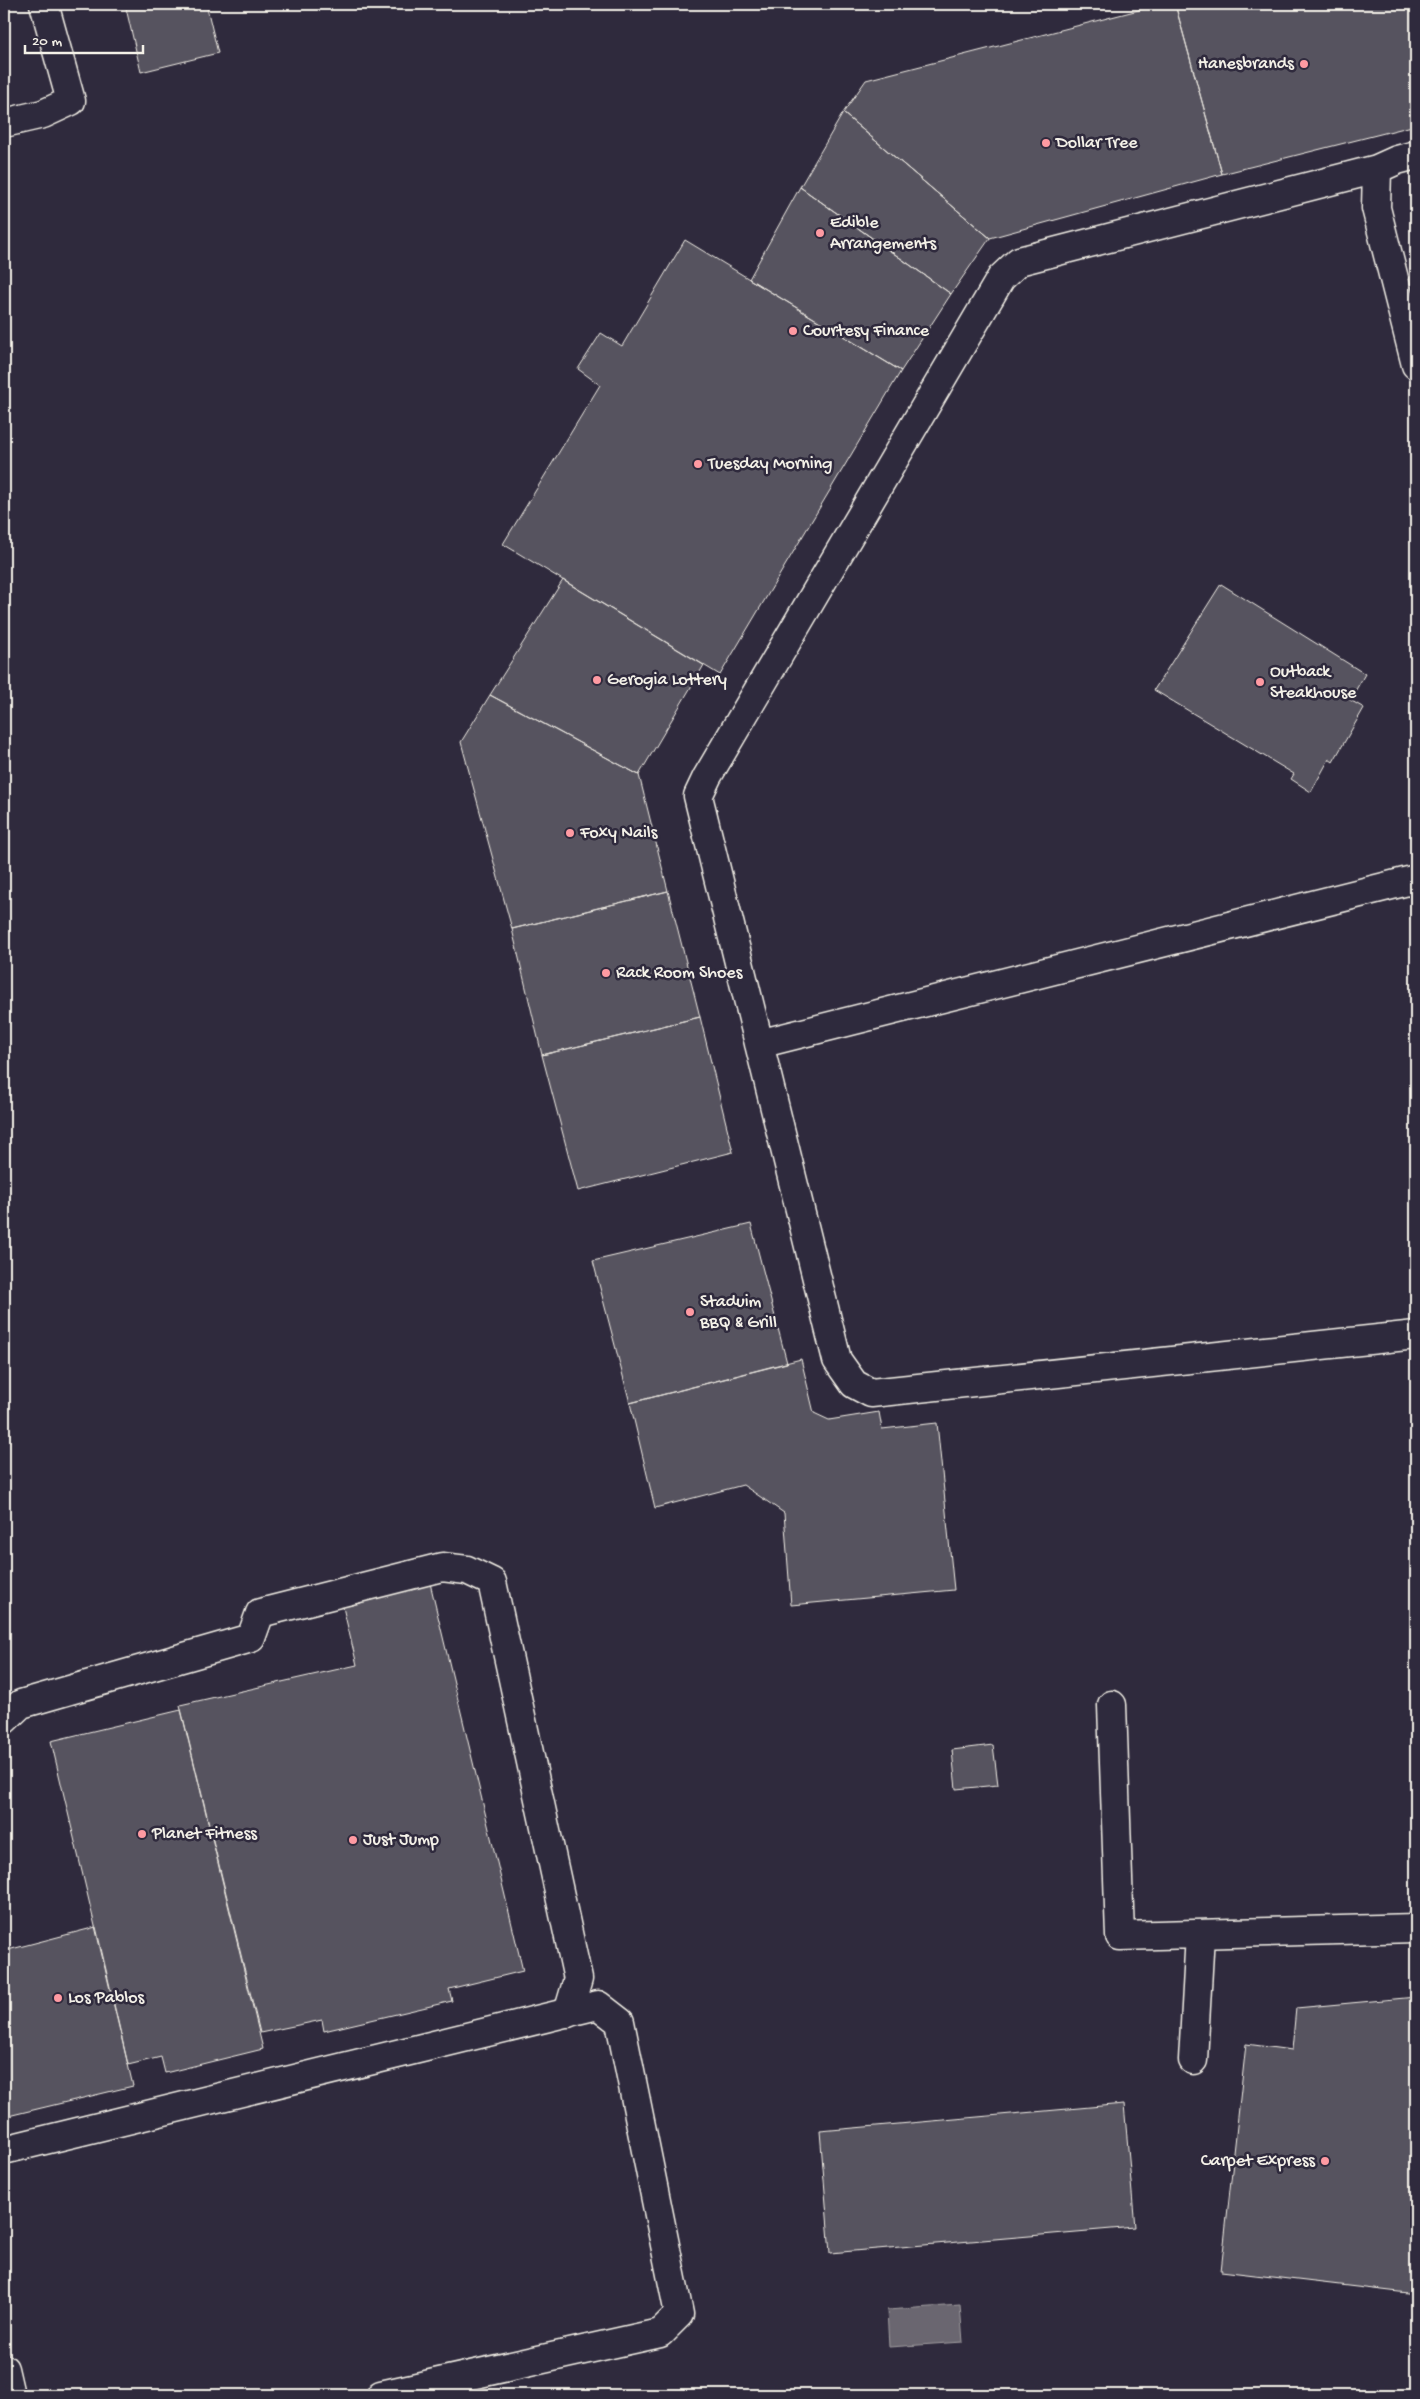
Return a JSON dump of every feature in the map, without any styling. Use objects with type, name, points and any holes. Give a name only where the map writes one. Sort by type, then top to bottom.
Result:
[{"type":"street","points":[[4,123],[43,114],[71,101],[44,4]]},
{"type":"street","points":[[1416,155],[1397,160],[1377,170],[1020,261],[1001,278],[707,777],[698,796],[838,1360],[854,1384],[871,1393],[1416,1335]]},
{"type":"street","points":[[1377,170],[1376,208],[1416,365]]},
{"type":"street","points":[[759,1044],[1416,879]]},
{"type":"street","points":[[4,1720],[21,1704],[251,1638],[260,1613],[442,1567],[467,1570],[492,1582],[578,1979],[568,2013]]},
{"type":"street","points":[[1112,1705],[1120,1936],[1416,1928]]},
{"type":"street","points":[[1193,2060],[1200,1934]]},
{"type":"street","points":[[4,2150],[598,2005],[620,2022],[679,2314],[660,2333],[381,2395]]},
{"type":"street","points":[[4,2369],[10,2395]]},
{"type":"shaded area","points":[[960,2305],[963,2342],[889,2347],[887,2310]]},
{"type":"building","points":[[125,4],[206,4],[218,53],[141,72]]},
{"type":"building","name":"Dollar Tree","points":[[1162,4],[1175,4],[1222,174],[990,238],[843,113],[866,80]]},
{"type":"building","name":"Hanesbrands","points":[[1175,4],[1416,4],[1416,125],[1222,174]]},
{"type":"building","points":[[843,113],[990,238],[951,294],[800,187]]},
{"type":"building","name":"Edible Arrangements","points":[[800,187],[951,294],[901,371],[749,279]]},
{"type":"building","name":"Tuesday Morning","points":[[685,240],[901,371],[720,675],[503,544],[600,385],[578,369],[601,333],[622,346]]},
{"type":"building","name":"Gerogia Lottery","points":[[563,580],[704,665],[639,775],[490,695]]},
{"type":"building","name":"Outback Steakhouse","points":[[1221,584],[1365,674],[1350,700],[1364,708],[1333,762],[1329,759],[1311,792],[1291,779],[1294,774],[1154,690]]},
{"type":"building","name":"Foxy Nails","points":[[490,695],[639,775],[668,891],[512,929],[461,742]]},
{"type":"building","name":"Rack Room Shoes","points":[[668,891],[700,1017],[542,1055],[512,929]]},
{"type":"building","points":[[700,1017],[733,1152],[578,1191],[542,1055]]},
{"type":"building","name":"Staduim BBQ & Grill","points":[[751,1224],[787,1363],[630,1403],[593,1261]]},
{"type":"building","points":[[801,1359],[814,1413],[829,1420],[879,1412],[882,1429],[937,1423],[954,1590],[791,1605],[784,1513],[743,1485],[655,1508],[630,1403]]},
{"type":"building","name":"Just Jump","points":[[430,1583],[523,1971],[449,1989],[452,2001],[324,2031],[322,2020],[260,2033],[180,1705],[357,1665],[342,1603]]},
{"type":"building","name":"Planet Fitness","points":[[181,1710],[263,2049],[165,2073],[161,2057],[128,2065],[51,1741]]},
{"type":"building","points":[[993,1745],[998,1785],[956,1789],[952,1750]]},
{"type":"building","name":"Los Pablos","points":[[96,1927],[133,2086],[4,2117],[4,1951]]},
{"type":"building","name":"Carpet Express","points":[[1416,1997],[1416,2294],[1221,2271],[1246,2044],[1292,2050],[1296,2008]]},
{"type":"building","points":[[1124,2104],[1135,2227],[830,2253],[820,2131]]},
{"type":"building","points":[[1027,2389],[1027,2395],[952,2395]]},
{"type":"place","name":"Hanesbrands","points":[[1304,64]]},
{"type":"place","name":"Dollar Tree","points":[[1046,143]]},
{"type":"place","name":"Edible Arrangements","points":[[820,233]]},
{"type":"place","name":"Courtesy Finance","points":[[793,331]]},
{"type":"place","name":"Tuesday Morning","points":[[698,464]]},
{"type":"place","name":"Gerogia Lottery","points":[[597,680]]},
{"type":"place","name":"Outback Steakhouse","points":[[1260,682]]},
{"type":"place","name":"Foxy Nails","points":[[570,833]]},
{"type":"place","name":"Rack Room Shoes","points":[[606,973]]},
{"type":"place","name":"Staduim BBQ & Grill","points":[[690,1312]]},
{"type":"place","name":"Planet Fitness","points":[[142,1834]]},
{"type":"place","name":"Just Jump","points":[[353,1840]]},
{"type":"place","name":"Los Pablos","points":[[58,1998]]},
{"type":"place","name":"Carpet Express","points":[[1325,2161]]}]
